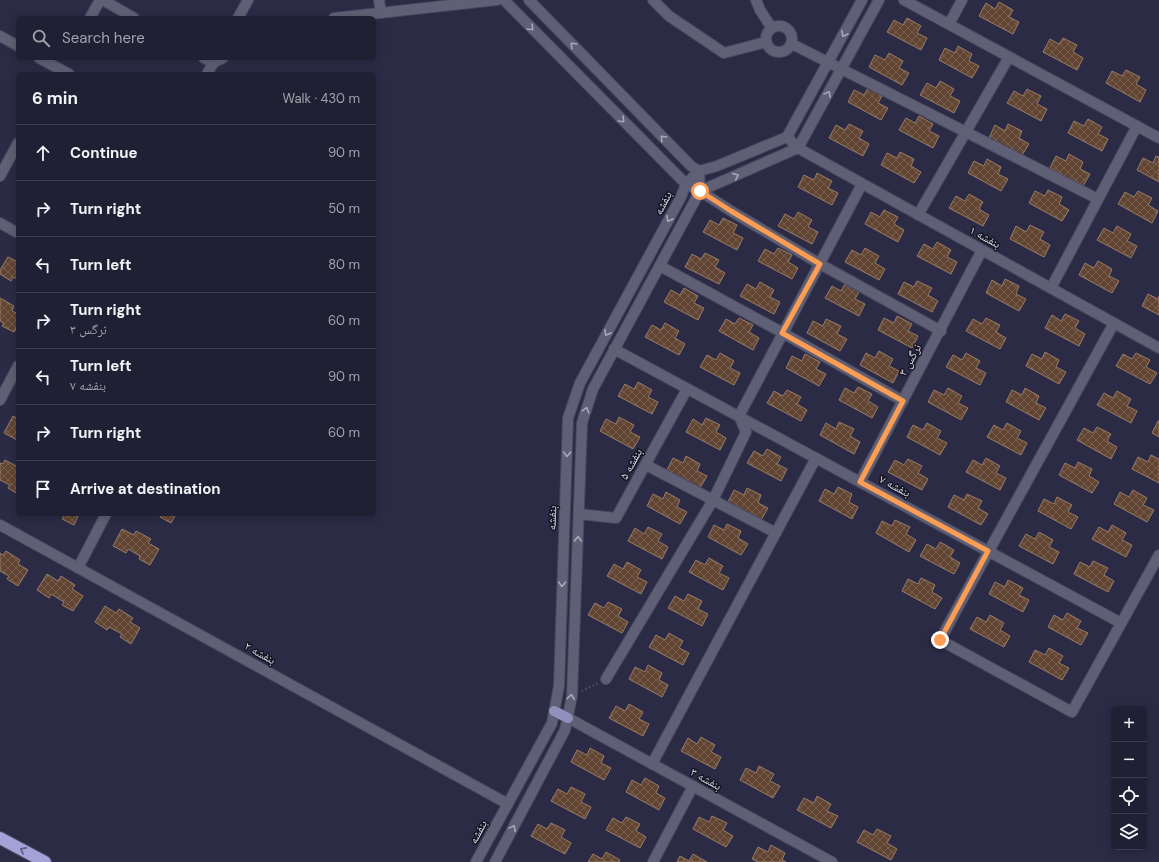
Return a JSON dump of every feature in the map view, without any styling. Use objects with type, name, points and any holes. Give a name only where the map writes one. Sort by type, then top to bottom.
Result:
[{"type":"highway","points":[[0,838],[45,862]]},
{"type":"main road","points":[[554,710],[568,718]]},
{"type":"street","points":[[91,16],[101,0],[130,16]]},
{"type":"street","points":[[239,16],[248,0]]},
{"type":"street","points":[[379,0],[381,13]]},
{"type":"street","points":[[353,16],[497,0]]},
{"type":"street","points":[[504,0],[686,184],[820,264],[940,330]]},
{"type":"street","points":[[529,0],[691,166],[699,171]]},
{"type":"street","points":[[653,0],[669,16],[724,53],[766,42]]},
{"type":"street","points":[[756,0],[760,10],[772,27]]},
{"type":"street","points":[[686,184],[699,171],[717,166],[787,137],[862,0]]},
{"type":"street","points":[[700,191],[798,148],[879,0]]},
{"type":"street","points":[[904,0],[1159,138]]},
{"type":"street","points":[[949,24],[962,0]]},
{"type":"street","points":[[780,25],[788,28],[792,35],[792,44],[786,50],[778,52],[770,49],[766,42],[766,34],[772,27],[780,25]]},
{"type":"street","points":[[0,36],[16,45]]},
{"type":"street","points":[[792,44],[1098,199]]},
{"type":"street","points":[[918,215],[1009,57]]},
{"type":"street","points":[[42,60],[57,71]]},
{"type":"street","points":[[208,72],[211,60]]},
{"type":"street","points":[[598,96],[611,84]]},
{"type":"street","points":[[1051,288],[1137,126]]},
{"type":"street","name":"بنفشه ۱","points":[[787,137],[798,148],[1159,348]]},
{"type":"street","points":[[0,176],[16,147]]},
{"type":"street","points":[[495,862],[565,730],[568,718],[572,696],[582,422],[593,389],[700,191],[699,171]]},
{"type":"street","name":"بنفشه","points":[[476,862],[552,723],[559,686],[568,418],[580,383],[681,197],[686,184]]},
{"type":"street","points":[[606,680],[712,500],[746,432],[739,416],[862,184]]},
{"type":"street","points":[[0,223],[16,232]]},
{"type":"street","name":"نرگس ۳","points":[[860,482],[982,250]]},
{"type":"street","points":[[660,266],[903,401]]},
{"type":"street","points":[[1114,323],[940,640],[1072,712],[1159,554]]},
{"type":"street","name":"بنفشه ۷","points":[[614,349],[1121,623]]},
{"type":"street","points":[[0,400],[16,370]]},
{"type":"street","name":"بنفشه ۵","points":[[579,514],[616,518],[687,389]]},
{"type":"street","points":[[652,764],[816,458]]},
{"type":"street","points":[[646,465],[776,533]]},
{"type":"street","points":[[78,568],[105,516]]},
{"type":"street","name":"بنفشه ۲","points":[[0,526],[508,804]]},
{"type":"street","name":"بنفشه ۳","points":[[568,718],[693,786],[820,859],[832,862]]},
{"type":"street","points":[[653,862],[693,786]]},
{"type":"path","points":[[572,696],[606,680]]},
{"type":"building","points":[[999,2],[1013,10],[1009,17],[1019,22],[1013,34],[979,16],[986,3],[995,9]]},
{"type":"building","points":[[907,18],[921,26],[917,33],[927,38],[921,50],[887,32],[894,20],[903,25]]},
{"type":"building","points":[[1063,38],[1077,45],[1073,52],[1083,58],[1077,70],[1043,52],[1050,39],[1059,44]]},
{"type":"building","points":[[958,46],[972,54],[969,61],[979,66],[972,78],[939,60],[945,48],[955,53]]},
{"type":"building","points":[[889,53],[903,61],[899,68],[909,73],[902,85],[869,67],[875,55],[885,60]]},
{"type":"building","points":[[1126,70],[1140,77],[1136,84],[1146,90],[1140,102],[1106,83],[1112,71],[1122,76]]},
{"type":"building","points":[[940,81],[954,89],[950,96],[960,101],[954,113],[920,95],[927,83],[936,88]]},
{"type":"building","points":[[868,88],[882,96],[878,103],[888,108],[881,120],[848,102],[854,90],[864,95]]},
{"type":"building","points":[[1027,89],[1041,96],[1037,104],[1047,109],[1041,121],[1007,103],[1014,91],[1023,96]]},
{"type":"building","points":[[919,116],[933,124],[929,131],[939,136],[933,148],[899,130],[906,118],[915,123]]},
{"type":"building","points":[[1088,119],[1102,127],[1098,134],[1108,139],[1102,151],[1068,133],[1074,121],[1084,126]]},
{"type":"building","points":[[849,124],[863,131],[859,138],[869,144],[863,156],[829,138],[836,125],[845,130]]},
{"type":"building","points":[[1008,124],[1022,131],[1019,138],[1029,144],[1022,155],[989,138],[995,125],[1005,131]]},
{"type":"building","points":[[900,152],[914,159],[911,166],[921,172],[914,183],[881,165],[887,153],[897,158]]},
{"type":"building","points":[[1069,154],[1083,162],[1080,169],[1090,174],[1083,186],[1050,168],[1056,156],[1066,161]]},
{"type":"building","points":[[1156,156],[1159,157],[1159,182],[1137,170],[1143,158],[1153,163]]},
{"type":"building","points":[[987,159],[1001,167],[998,174],[1008,179],[1001,191],[968,173],[974,161],[984,166]]},
{"type":"building","points":[[817,173],[832,181],[828,188],[838,193],[832,205],[798,187],[804,175],[814,180]]},
{"type":"building","points":[[1048,190],[1062,197],[1059,204],[1069,210],[1062,221],[1029,203],[1035,191],[1045,196]]},
{"type":"building","points":[[1138,191],[1152,198],[1148,205],[1158,211],[1152,223],[1118,204],[1125,192],[1134,197]]},
{"type":"building","points":[[969,194],[983,202],[979,209],[989,215],[983,226],[949,208],[956,196],[965,201]]},
{"type":"building","points":[[884,210],[898,217],[894,224],[904,230],[898,242],[865,224],[871,212],[880,217]]},
{"type":"building","points":[[798,212],[812,220],[808,227],[818,232],[812,244],[778,226],[785,214],[794,219]]},
{"type":"building","points":[[723,218],[737,225],[733,233],[743,238],[737,250],[703,232],[710,220],[719,225]]},
{"type":"building","points":[[1030,225],[1044,232],[1040,239],[1050,245],[1044,257],[1010,239],[1016,226],[1026,232]]},
{"type":"building","points":[[1117,226],[1131,234],[1127,241],[1137,246],[1131,258],[1097,240],[1104,228],[1113,233]]},
{"type":"building","points":[[937,242],[951,250],[947,257],[957,262],[951,274],[917,256],[924,244],[933,249]]},
{"type":"building","points":[[778,248],[792,255],[788,262],[798,268],[792,279],[758,261],[765,249],[774,254]]},
{"type":"building","points":[[865,248],[879,256],[875,263],[885,269],[879,280],[845,262],[852,250],[861,255]]},
{"type":"building","points":[[705,253],[719,260],[715,267],[725,273],[719,284],[685,267],[692,254],[701,259]]},
{"type":"building","points":[[8,257],[16,261],[16,278],[13,277],[11,281],[0,274],[0,270]]},
{"type":"building","points":[[1098,261],[1112,269],[1109,276],[1119,281],[1112,293],[1079,275],[1085,263],[1094,268]]},
{"type":"building","points":[[1005,279],[1019,286],[1016,294],[1026,299],[1019,311],[986,293],[992,280],[1002,286]]},
{"type":"building","points":[[917,281],[932,288],[928,295],[938,301],[932,312],[898,294],[904,282],[914,287]]},
{"type":"building","points":[[760,282],[774,290],[770,297],[780,302],[774,314],[740,296],[747,284],[756,289]]},
{"type":"building","points":[[845,284],[859,292],[855,299],[865,304],[859,316],[825,298],[832,286],[841,291]]},
{"type":"building","points":[[684,288],[698,296],[694,303],[704,308],[698,320],[664,302],[671,290],[680,295]]},
{"type":"building","points":[[1148,294],[1158,299],[1159,296],[1159,315],[1142,306]]},
{"type":"building","points":[[0,298],[14,306],[12,311],[16,313],[16,328],[14,332],[2,326],[4,323],[0,321]]},
{"type":"building","points":[[1065,314],[1079,321],[1075,328],[1085,334],[1079,346],[1045,328],[1052,315],[1061,321]]},
{"type":"building","points":[[897,316],[912,324],[908,331],[918,336],[912,348],[878,330],[884,318],[894,323]]},
{"type":"building","points":[[739,318],[753,325],[749,332],[759,338],[753,350],[719,331],[726,319],[735,324]]},
{"type":"building","points":[[986,318],[1000,325],[996,332],[1006,338],[1000,349],[966,331],[973,319],[982,324]]},
{"type":"building","points":[[826,319],[841,326],[837,334],[847,339],[840,351],[807,333],[813,321],[823,326]]},
{"type":"building","points":[[665,323],[679,331],[675,338],[685,344],[679,355],[645,337],[652,325],[661,330]]},
{"type":"building","points":[[879,351],[893,359],[889,366],[899,371],[893,383],[860,365],[866,353],[875,358]]},
{"type":"building","points":[[1045,352],[1059,360],[1056,367],[1066,372],[1059,384],[1026,366],[1032,354],[1042,359]]},
{"type":"building","points":[[720,353],[734,361],[730,368],[740,373],[734,385],[700,367],[707,355],[716,360]]},
{"type":"building","points":[[966,353],[980,361],[976,368],[986,373],[980,385],[946,367],[953,355],[962,360]]},
{"type":"building","points":[[1136,353],[1150,360],[1146,367],[1157,373],[1150,384],[1116,366],[1123,354],[1132,359]]},
{"type":"building","points":[[805,354],[820,362],[816,369],[826,374],[819,386],[786,368],[792,356],[802,361]]},
{"type":"building","points":[[638,382],[652,390],[648,397],[658,402],[652,414],[618,396],[625,384],[634,389]]},
{"type":"building","points":[[858,387],[872,394],[868,401],[878,407],[872,418],[839,400],[845,388],[854,393]]},
{"type":"building","points":[[948,388],[962,396],[958,403],[968,408],[961,420],[928,402],[934,390],[944,395]]},
{"type":"building","points":[[1025,388],[1039,396],[1036,403],[1046,408],[1039,420],[1006,402],[1012,390],[1022,395]]},
{"type":"building","points":[[787,390],[801,397],[797,404],[807,410],[801,421],[767,403],[774,391],[783,396]]},
{"type":"building","points":[[1117,391],[1131,399],[1127,406],[1137,411],[1131,423],[1097,405],[1104,393],[1113,398]]},
{"type":"building","points":[[13,416],[16,418],[16,439],[4,433]]},
{"type":"building","points":[[619,417],[634,425],[630,432],[640,437],[633,449],[600,431],[606,419],[616,424]]},
{"type":"building","points":[[706,418],[720,425],[716,432],[726,438],[720,450],[686,432],[693,419],[702,425]]},
{"type":"building","points":[[1159,421],[1159,437],[1152,433]]},
{"type":"building","points":[[839,422],[854,429],[850,436],[860,442],[854,454],[820,435],[826,423],[836,429]]},
{"type":"building","points":[[927,423],[941,431],[937,438],[947,443],[940,455],[907,437],[913,425],[923,430]]},
{"type":"building","points":[[1007,423],[1021,431],[1017,438],[1027,443],[1021,455],[987,437],[994,425],[1003,430]]},
{"type":"building","points":[[1097,427],[1111,434],[1107,441],[1117,447],[1111,459],[1077,440],[1084,428],[1093,433]]},
{"type":"building","points":[[767,449],[781,457],[777,464],[787,469],[781,481],[747,463],[754,451],[763,456]]},
{"type":"building","points":[[1151,455],[1159,459],[1159,483],[1132,469],[1138,457],[1148,462]]},
{"type":"building","points":[[686,456],[700,464],[697,471],[707,476],[700,488],[667,470],[673,458],[683,463]]},
{"type":"building","points":[[986,458],[1000,466],[996,473],[1006,478],[1000,490],[966,472],[973,460],[982,465]]},
{"type":"building","points":[[908,459],[922,466],[918,473],[928,479],[922,490],[888,472],[895,460],[904,465]]},
{"type":"building","points":[[5,460],[16,466],[16,493],[8,488],[10,485],[0,480],[0,463],[3,464]]},
{"type":"building","points":[[1078,462],[1092,469],[1089,476],[1099,482],[1092,493],[1059,475],[1065,463],[1075,468]]},
{"type":"building","points":[[838,487],[852,494],[849,502],[858,507],[852,519],[819,501],[825,489],[834,494]]},
{"type":"building","points":[[747,488],[761,495],[758,503],[768,508],[761,520],[728,502],[734,490],[744,495]]},
{"type":"building","points":[[1133,490],[1147,498],[1143,505],[1154,510],[1147,522],[1114,504],[1120,492],[1129,497]]},
{"type":"building","points":[[666,492],[680,500],[677,507],[687,512],[680,524],[647,506],[653,494],[663,499]]},
{"type":"building","points":[[967,494],[982,501],[978,508],[988,514],[981,525],[948,507],[954,495],[964,500]]},
{"type":"building","points":[[1057,497],[1072,505],[1068,512],[1078,517],[1071,529],[1038,511],[1044,499],[1054,504]]},
{"type":"building","points":[[64,516],[78,516],[74,525],[62,519]]},
{"type":"building","points":[[161,516],[175,516],[171,523],[160,517]]},
{"type":"building","points":[[895,520],[910,527],[906,534],[916,540],[909,552],[876,533],[882,521],[892,526]]},
{"type":"building","points":[[727,524],[741,531],[738,538],[748,544],[741,555],[708,537],[714,525],[724,530]]},
{"type":"building","points":[[1112,525],[1126,533],[1122,540],[1132,545],[1126,557],[1092,539],[1099,527],[1108,532]]},
{"type":"building","points":[[648,527],[662,534],[658,541],[668,547],[662,559],[628,541],[635,528],[644,534]]},
{"type":"building","points":[[122,529],[134,535],[136,531],[151,539],[148,543],[159,549],[150,565],[139,559],[140,556],[128,549],[126,553],[113,546]]},
{"type":"building","points":[[1039,532],[1053,540],[1049,547],[1059,552],[1053,564],[1019,546],[1026,534],[1035,539]]},
{"type":"building","points":[[940,542],[954,550],[950,557],[960,563],[954,574],[920,556],[927,544],[936,549]]},
{"type":"building","points":[[6,551],[20,560],[18,564],[28,570],[18,586],[7,579],[9,576],[0,571],[0,553],[3,555]]},
{"type":"building","points":[[709,558],[723,566],[719,573],[729,578],[723,590],[689,572],[696,560],[705,565]]},
{"type":"building","points":[[1093,561],[1108,568],[1104,575],[1114,581],[1108,592],[1074,574],[1080,562],[1090,567]]},
{"type":"building","points":[[627,562],[641,570],[637,577],[647,582],[641,594],[607,576],[614,564],[623,569]]},
{"type":"building","points":[[47,574],[58,581],[61,576],[75,585],[72,589],[83,596],[73,611],[62,605],[64,602],[51,594],[49,598],[37,590]]},
{"type":"building","points":[[921,578],[935,585],[932,592],[942,598],[935,609],[902,591],[908,579],[918,584]]},
{"type":"building","points":[[1008,580],[1023,588],[1019,595],[1029,600],[1023,612],[989,594],[995,582],[1005,587]]},
{"type":"building","points":[[688,594],[702,601],[698,609],[708,614],[702,626],[668,608],[675,596],[684,601]]},
{"type":"building","points":[[608,602],[622,609],[618,616],[628,622],[622,633],[588,615],[595,603],[604,608]]},
{"type":"building","points":[[105,606],[116,613],[119,609],[133,618],[130,622],[140,628],[131,644],[120,637],[122,634],[109,627],[107,630],[95,622]]},
{"type":"building","points":[[1067,613],[1081,621],[1077,628],[1088,633],[1081,645],[1048,627],[1054,615],[1063,620]]},
{"type":"building","points":[[990,615],[1004,623],[1000,630],[1010,636],[1004,647],[970,629],[977,617],[986,622]]},
{"type":"building","points":[[669,633],[683,641],[679,648],[689,653],[683,665],[649,647],[656,635],[665,640]]},
{"type":"building","points":[[1049,648],[1063,656],[1059,663],[1069,668],[1062,680],[1029,662],[1035,650],[1045,655]]},
{"type":"building","points":[[648,665],[662,673],[659,680],[668,685],[662,697],[629,679],[635,667],[645,672]]},
{"type":"building","points":[[629,704],[643,712],[639,719],[649,724],[643,736],[609,718],[616,706],[625,711]]},
{"type":"building","points":[[701,737],[715,745],[711,752],[721,757],[715,769],[681,751],[688,738],[697,744]]},
{"type":"building","points":[[590,748],[604,756],[601,763],[611,768],[604,780],[571,762],[577,750],[587,755]]},
{"type":"building","points":[[759,766],[774,774],[770,781],[780,786],[773,798],[740,780],[746,768],[756,773]]},
{"type":"building","points":[[645,778],[659,786],[656,793],[665,798],[659,810],[626,792],[632,780],[641,785]]},
{"type":"building","points":[[571,787],[585,794],[581,802],[591,807],[585,819],[551,801],[558,789],[567,794]]},
{"type":"building","points":[[817,796],[831,804],[827,811],[838,816],[831,828],[797,810],[804,798],[814,803]]},
{"type":"building","points":[[712,816],[727,823],[723,830],[733,836],[726,847],[693,829],[699,817],[709,822]]},
{"type":"building","points":[[626,817],[640,824],[636,831],[646,837],[640,848],[606,830],[613,818],[622,823]]},
{"type":"building","points":[[551,823],[565,830],[561,837],[571,843],[565,854],[531,836],[538,824],[547,829]]},
{"type":"building","points":[[877,829],[891,836],[887,843],[897,849],[891,860],[857,842],[864,830],[873,835]]},
{"type":"building","points":[[771,845],[785,853],[782,860],[786,862],[758,862],[752,859],[758,847],[768,852]]},
{"type":"building","points":[[606,852],[620,860],[619,862],[588,862],[593,854],[602,859]]},
{"type":"building","points":[[693,854],[707,862],[677,862],[680,856],[689,861]]},
{"type":"route","points":[[700,191],[820,264],[782,333],[903,401],[860,482],[988,551],[940,640]]}]
